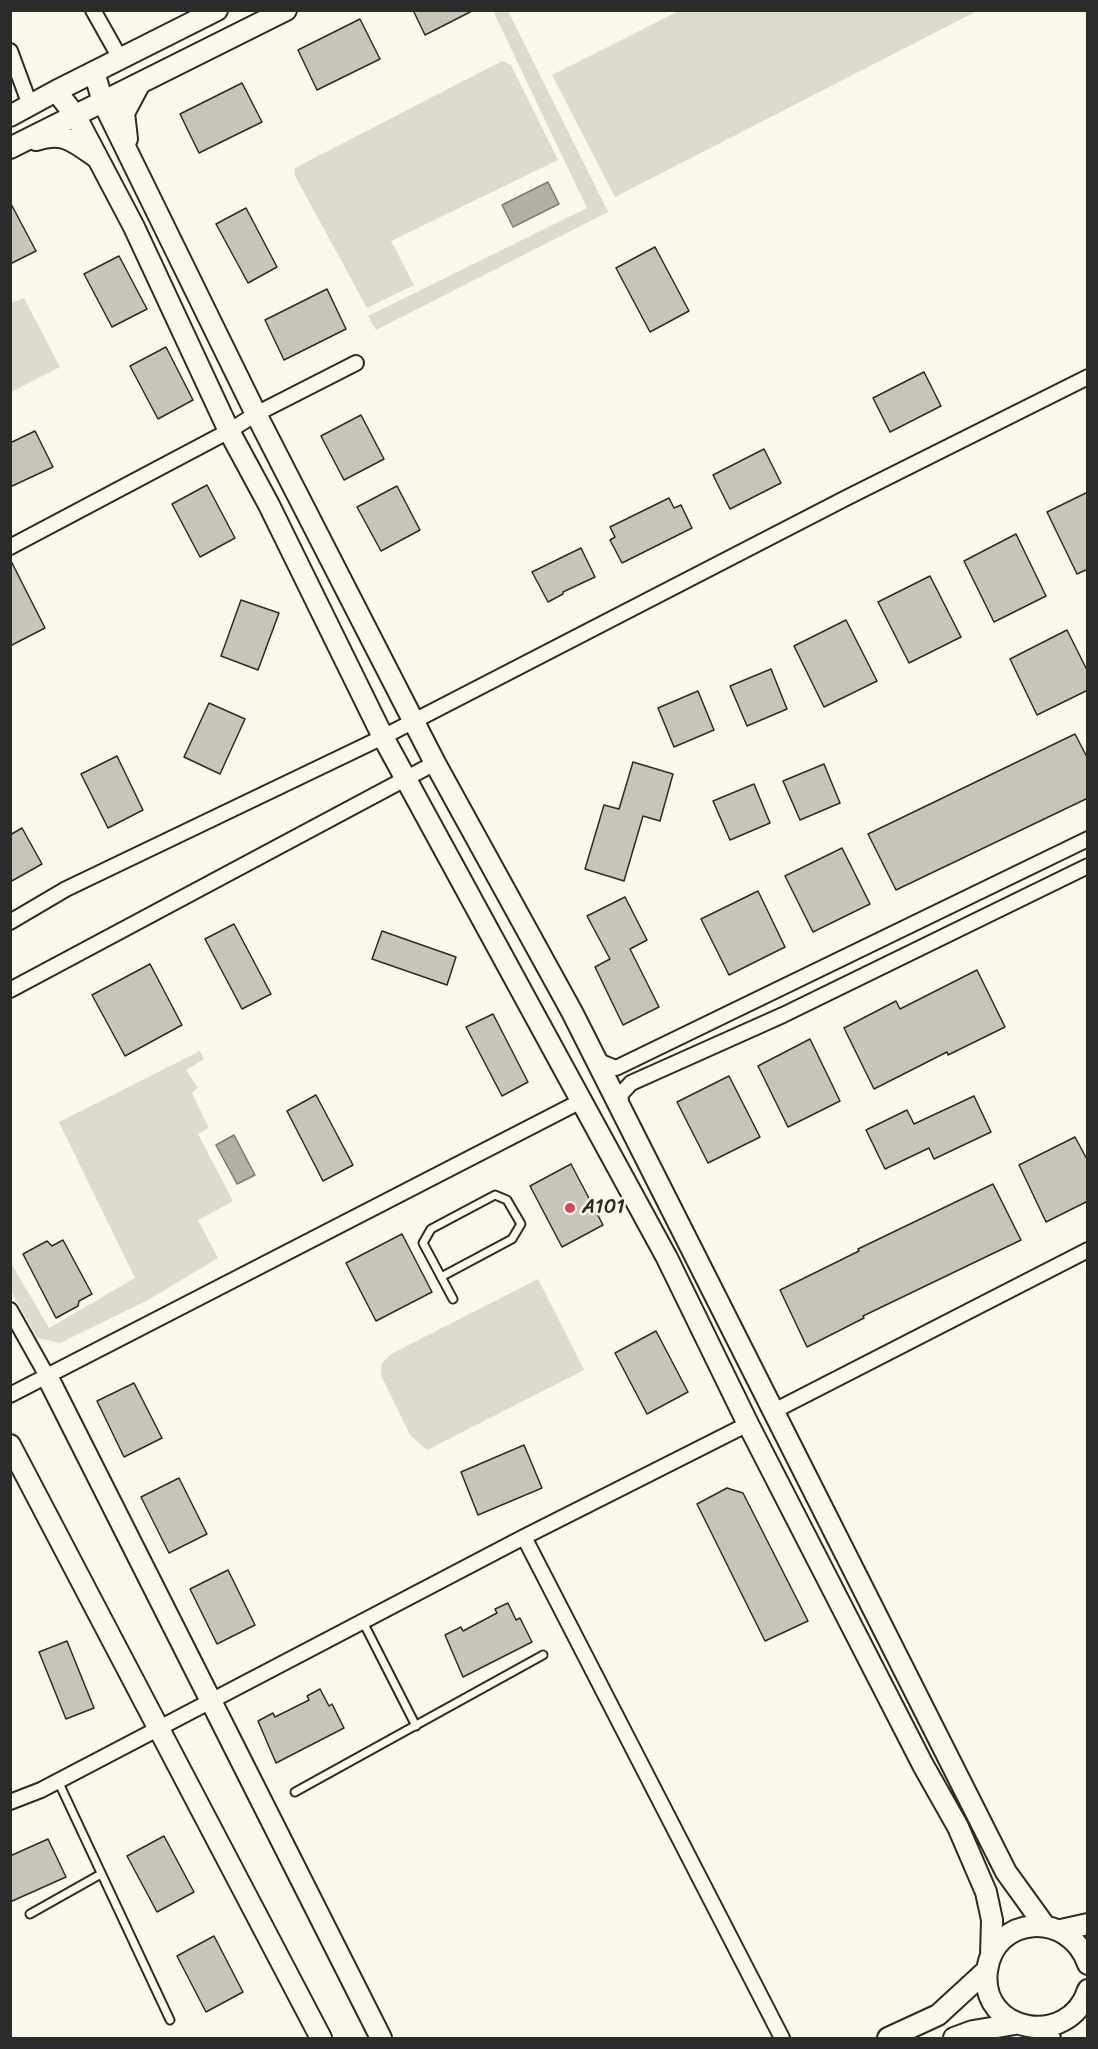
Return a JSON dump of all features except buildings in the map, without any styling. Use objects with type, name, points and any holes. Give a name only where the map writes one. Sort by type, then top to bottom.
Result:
[{"type":"main road","points":[[10,116],[217,10]]},
{"type":"main road","points":[[13,147],[286,10]]},
{"type":"main road","points":[[94,72],[103,102],[256,414],[435,763],[572,1012],[1006,1872],[1053,1928],[1074,1940],[1088,1964]]},
{"type":"main road","points":[[132,162],[123,124],[123,113],[140,83]]},
{"type":"main road","points":[[56,91],[75,115],[134,227],[229,431],[278,522],[383,737],[667,1257],[748,1424],[923,1765],[958,1827],[986,1892],[992,1920],[987,1986],[992,2001],[1002,2014],[1023,2026]]},
{"type":"main road","points":[[13,147],[50,135],[70,140],[99,159]]},
{"type":"main road","points":[[47,1376],[381,2038]]},
{"type":"main road","points":[[10,1445],[321,2038]]},
{"type":"main road","points":[[888,2038],[939,2015],[989,1962],[1000,1941],[1014,1931],[1029,1926],[1053,1928],[1088,1924]]},
{"type":"main road","points":[[954,2038],[973,2031],[1023,2026],[1047,2028],[1062,2023],[1086,2001]]},
{"type":"street","points":[[93,10],[120,58]]},
{"type":"street","points":[[10,51],[30,105]]},
{"type":"street","points":[[10,547],[229,431],[256,414],[356,363]]},
{"type":"street","points":[[10,922],[66,889],[383,737],[848,497],[1088,377]]},
{"type":"street","points":[[10,990],[435,763]]},
{"type":"street","points":[[596,1060],[616,1068],[1088,839]]},
{"type":"street","points":[[620,1107],[621,1094],[631,1083],[783,1015],[1088,866]]},
{"type":"street","points":[[10,1395],[581,1101]]},
{"type":"street","points":[[774,1411],[1088,1250]]},
{"type":"street","points":[[10,1310],[47,1376]]},
{"type":"street","points":[[10,1802],[58,1781],[748,1424]]},
{"type":"street","points":[[524,1538],[782,2038]]},
{"type":"street","points":[[1023,2026],[1053,2038]]},
{"type":"lane","points":[[441,1277],[512,1239],[522,1224],[507,1200],[495,1195],[428,1232],[423,1243],[441,1277],[453,1299]]},
{"type":"lane","points":[[363,1622],[416,1726]]},
{"type":"lane","points":[[295,1792],[543,1655]]},
{"type":"lane","points":[[58,1781],[171,2020]]},
{"type":"lane","points":[[30,1914],[101,1874]]},
{"type":"shaded area","points":[[508,11],[608,212],[376,330],[368,316],[587,208],[494,13]]},
{"type":"shaded area","points":[[679,11],[977,11],[615,197],[552,75]]},
{"type":"shaded area","points":[[502,61],[511,65],[558,160],[391,241],[414,285],[367,308],[294,174],[295,168]]},
{"type":"shaded area","points":[[548,182],[559,204],[513,227],[502,205]]},
{"type":"shaded area","points":[[24,298],[60,367],[11,392],[11,303]]},
{"type":"shaded area","points":[[200,1051],[204,1059],[186,1070],[198,1088],[192,1093],[209,1128],[198,1134],[233,1201],[198,1220],[218,1258],[148,1300],[60,1343],[37,1338],[11,1291],[11,1263],[49,1328],[135,1278],[59,1122]]},
{"type":"shaded area","points":[[234,1135],[255,1175],[237,1184],[216,1145]]},
{"type":"shaded area","points":[[538,1279],[584,1370],[427,1450],[410,1435],[381,1375],[382,1363],[391,1354]]},
{"type":"place","name":"A101","points":[[570,1208]]}]
